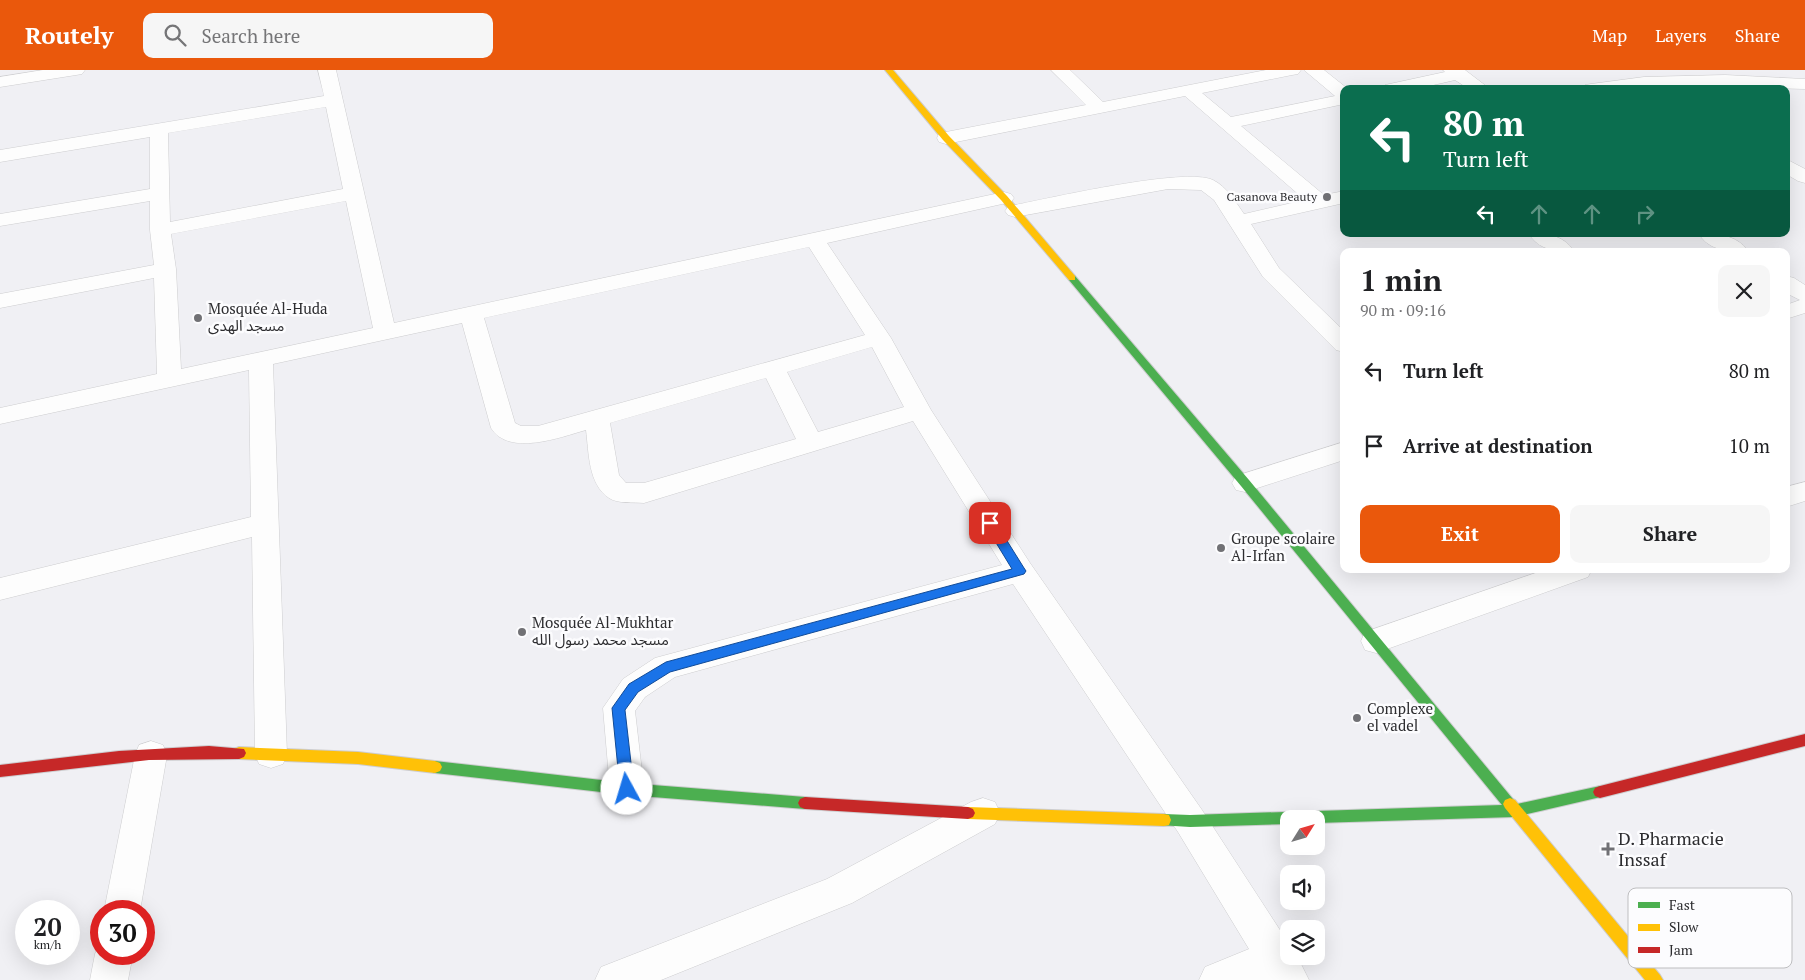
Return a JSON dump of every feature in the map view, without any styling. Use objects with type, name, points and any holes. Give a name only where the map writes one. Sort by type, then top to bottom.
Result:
[{"type":"street","points":[[0,82],[76,70]]},
{"type":"street","points":[[327,70],[386,332]]},
{"type":"street","points":[[890,70],[946,138],[1009,204],[1245,483],[1628,947]]},
{"type":"street","points":[[1060,70],[1098,107]]},
{"type":"street","points":[[946,138],[1292,70]]},
{"type":"street","points":[[1312,70],[1340,91]]},
{"type":"street","points":[[1725,70],[1745,82]]},
{"type":"street","points":[[1406,85],[1456,72],[1476,85]]},
{"type":"street","points":[[1612,85],[1628,82],[1660,85],[1745,82],[1768,85],[1805,84]]},
{"type":"street","points":[[1188,90],[1320,202]]},
{"type":"street","points":[[0,156],[334,100]]},
{"type":"street","points":[[1227,123],[1340,100]]},
{"type":"street","points":[[159,130],[160,230],[165,269],[169,379]]},
{"type":"street","points":[[1790,168],[1805,177]]},
{"type":"street","points":[[0,416],[814,239],[1009,204],[1168,182],[1206,184],[1222,196],[1271,272],[1340,341]]},
{"type":"street","points":[[0,220],[161,194]]},
{"type":"street","points":[[160,230],[354,194]]},
{"type":"street","points":[[1238,221],[1340,198]]},
{"type":"street","points":[[1543,237],[1559,248]]},
{"type":"street","points":[[1714,237],[1731,248]]},
{"type":"street","points":[[814,239],[879,338],[919,411],[1020,571],[1190,821],[1283,968],[1218,980]]},
{"type":"street","points":[[0,302],[165,269]]},
{"type":"street","points":[[1790,286],[1805,295]]},
{"type":"street","points":[[1790,311],[1805,306]]},
{"type":"street","points":[[471,314],[504,428],[517,434],[538,434],[597,419],[879,338]]},
{"type":"street","points":[[262,359],[271,754]]},
{"type":"street","points":[[773,369],[811,443]]},
{"type":"street","points":[[597,419],[606,478],[619,492],[644,493],[919,411]]},
{"type":"street","points":[[1245,483],[1340,452]]},
{"type":"street","points":[[1790,496],[1805,491]]},
{"type":"street","points":[[0,589],[266,523]]},
{"type":"street","points":[[627,789],[619,708],[634,688],[666,667],[1020,571]]},
{"type":"street","points":[[1376,641],[1567,573]]},
{"type":"street","points":[[0,770],[202,751],[358,758],[627,789],[754,800],[983,813],[1190,821],[1514,811],[1802,744]]},
{"type":"street","points":[[124,900],[151,755]]},
{"type":"street","points":[[614,980],[839,891],[983,813]]},
{"type":"street","points":[[109,980],[112,965]]},
{"type":"street","points":[[1646,968],[1656,980]]},
{"type":"traffic: fast","points":[[1072,278],[1245,483],[1510,804]]},
{"type":"traffic: fast","points":[[435,767],[627,789],[805,803]]},
{"type":"traffic: fast","points":[[1164,820],[1190,821],[1514,811],[1600,792]]},
{"type":"traffic: slow","points":[[889,70],[946,138],[1004,198],[1072,278]]},
{"type":"traffic: slow","points":[[239,753],[358,758],[435,767]]},
{"type":"traffic: slow","points":[[1510,804],[1628,947]]},
{"type":"traffic: slow","points":[[968,813],[1164,820]]},
{"type":"traffic: slow","points":[[1645,968],[1655,980]]},
{"type":"traffic: jam","points":[[1600,792],[1805,740]]},
{"type":"traffic: jam","points":[[0,771],[149,754],[239,753]]},
{"type":"traffic: jam","points":[[805,803],[968,813]]},
{"type":"place","name":"Casanova Beauty","points":[[1327,197]]},
{"type":"place","name":"Mosquée Al-Huda مسجد الهدى","points":[[198,318]]},
{"type":"place","name":"Groupe scolaire Al-Irfan","points":[[1221,548]]},
{"type":"place","name":"Mosquée Al-Mukhtar مسجد محمد رسول الله","points":[[522,632]]},
{"type":"place","name":"Complexe el vadel","points":[[1357,718]]},
{"type":"place","name":"D. Pharmacie Inssaf","points":[[1608,849]]},
{"type":"route","points":[[627,789],[619,708],[634,688],[666,667],[1020,571],[990,523]]}]
